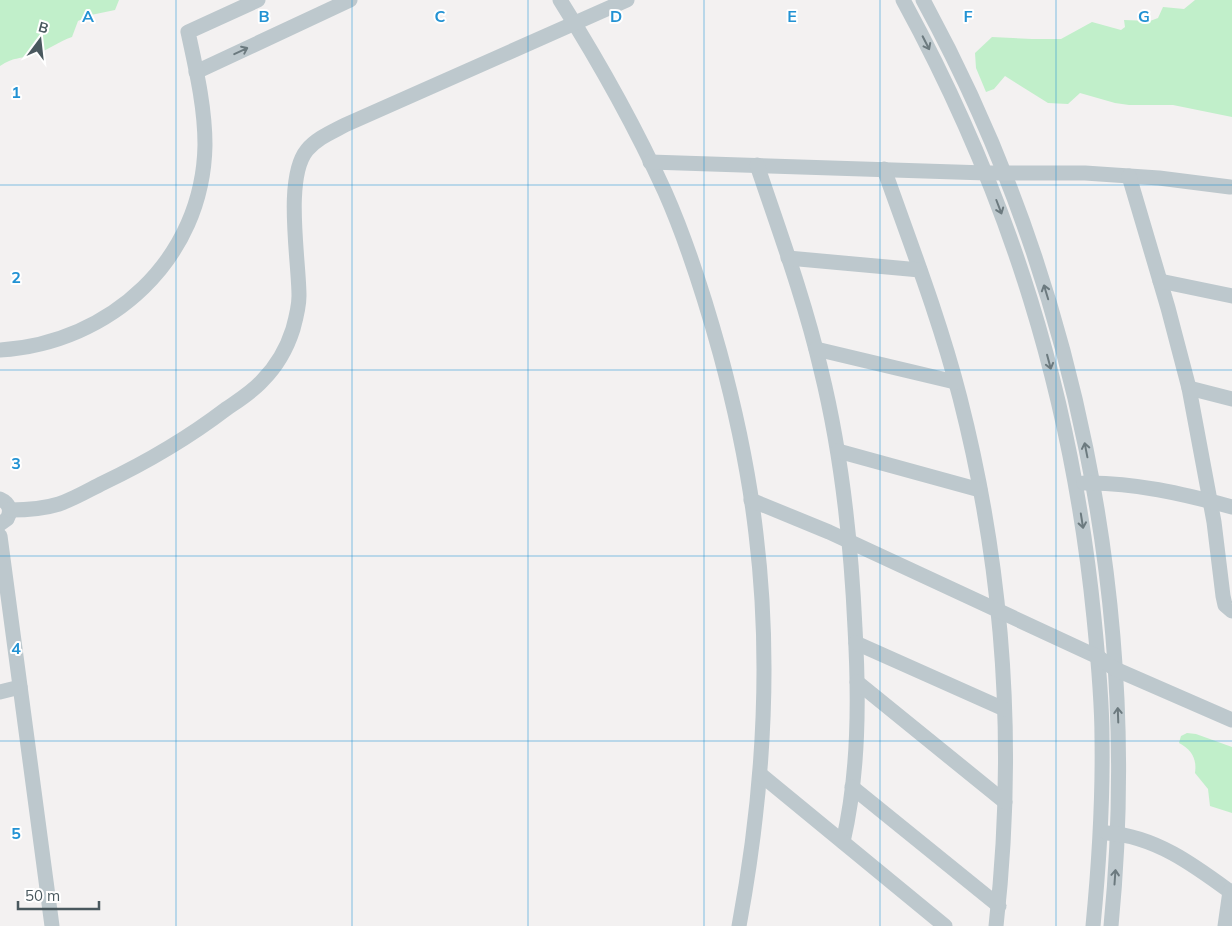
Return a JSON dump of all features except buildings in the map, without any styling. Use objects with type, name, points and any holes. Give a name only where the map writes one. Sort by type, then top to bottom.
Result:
[{"type":"street","points":[[0,350],[50,342],[99,321],[130,300],[164,265],[189,220],[195,205],[202,171],[204,124],[188,32],[258,0]]},
{"type":"street","points":[[196,72],[350,0]]},
{"type":"street","points":[[560,0],[620,102],[680,229],[715,337],[734,408],[752,500],[759,554],[763,622],[763,712],[760,774],[752,844],[739,926]]},
{"type":"street","points":[[0,524],[7,519],[5,504],[45,508],[60,504],[135,468],[200,429],[264,380],[287,344],[296,315],[299,297],[295,217],[297,178],[303,156],[314,144],[345,125],[627,0]]},
{"type":"street","points":[[903,0],[954,101],[986,173],[1014,245],[1040,328],[1061,412],[1086,549],[1098,657],[1102,736],[1100,833],[1093,926]]},
{"type":"street","points":[[923,0],[970,95],[1030,242],[1061,344],[1080,419],[1105,567],[1115,669],[1119,740],[1117,834],[1111,926]]},
{"type":"street","points":[[650,162],[986,173],[1085,173],[1231,187]]},
{"type":"street","points":[[757,165],[816,349],[838,451],[849,541],[857,682],[852,787],[843,842]]},
{"type":"street","points":[[884,169],[937,319],[956,382],[989,536],[998,611],[1004,709],[1005,802],[996,926]]},
{"type":"street","points":[[1128,176],[1189,388],[1210,502],[1223,596],[1225,605],[1232,611]]},
{"type":"street","points":[[788,258],[920,270]]},
{"type":"street","points":[[1160,282],[1232,296]]},
{"type":"street","points":[[816,349],[956,382]]},
{"type":"street","points":[[1189,388],[1232,399]]},
{"type":"street","points":[[838,451],[980,490]]},
{"type":"street","points":[[1075,483],[1110,482],[1137,486],[1232,507]]},
{"type":"street","points":[[752,500],[849,541],[1098,657],[1115,669],[1232,720]]},
{"type":"street","points":[[0,536],[52,926]]},
{"type":"street","points":[[856,643],[1004,709]]},
{"type":"street","points":[[857,682],[1005,802]]},
{"type":"street","points":[[0,692],[20,687]]},
{"type":"street","points":[[760,774],[945,926]]},
{"type":"street","points":[[852,787],[998,906]]},
{"type":"street","points":[[1100,833],[1117,834],[1144,840],[1166,849],[1198,868],[1231,892],[1225,926]]},
{"type":"green space","points":[[0,0],[119,0],[115,10],[91,15],[78,21],[72,37],[39,53],[13,60],[0,66]]},
{"type":"green space","points":[[1195,0],[1232,0],[1232,117],[1173,105],[1129,105],[1115,103],[1080,93],[1068,104],[1048,103],[1005,76],[994,89],[986,92],[976,68],[975,53],[992,37],[1061,39],[1092,22],[1121,30],[1125,27],[1124,20],[1150,21],[1158,18],[1163,7],[1184,9]]},
{"type":"green space","points":[[1187,733],[1196,734],[1232,747],[1232,813],[1210,806],[1208,789],[1195,773],[1193,755],[1179,743],[1181,736]]}]
